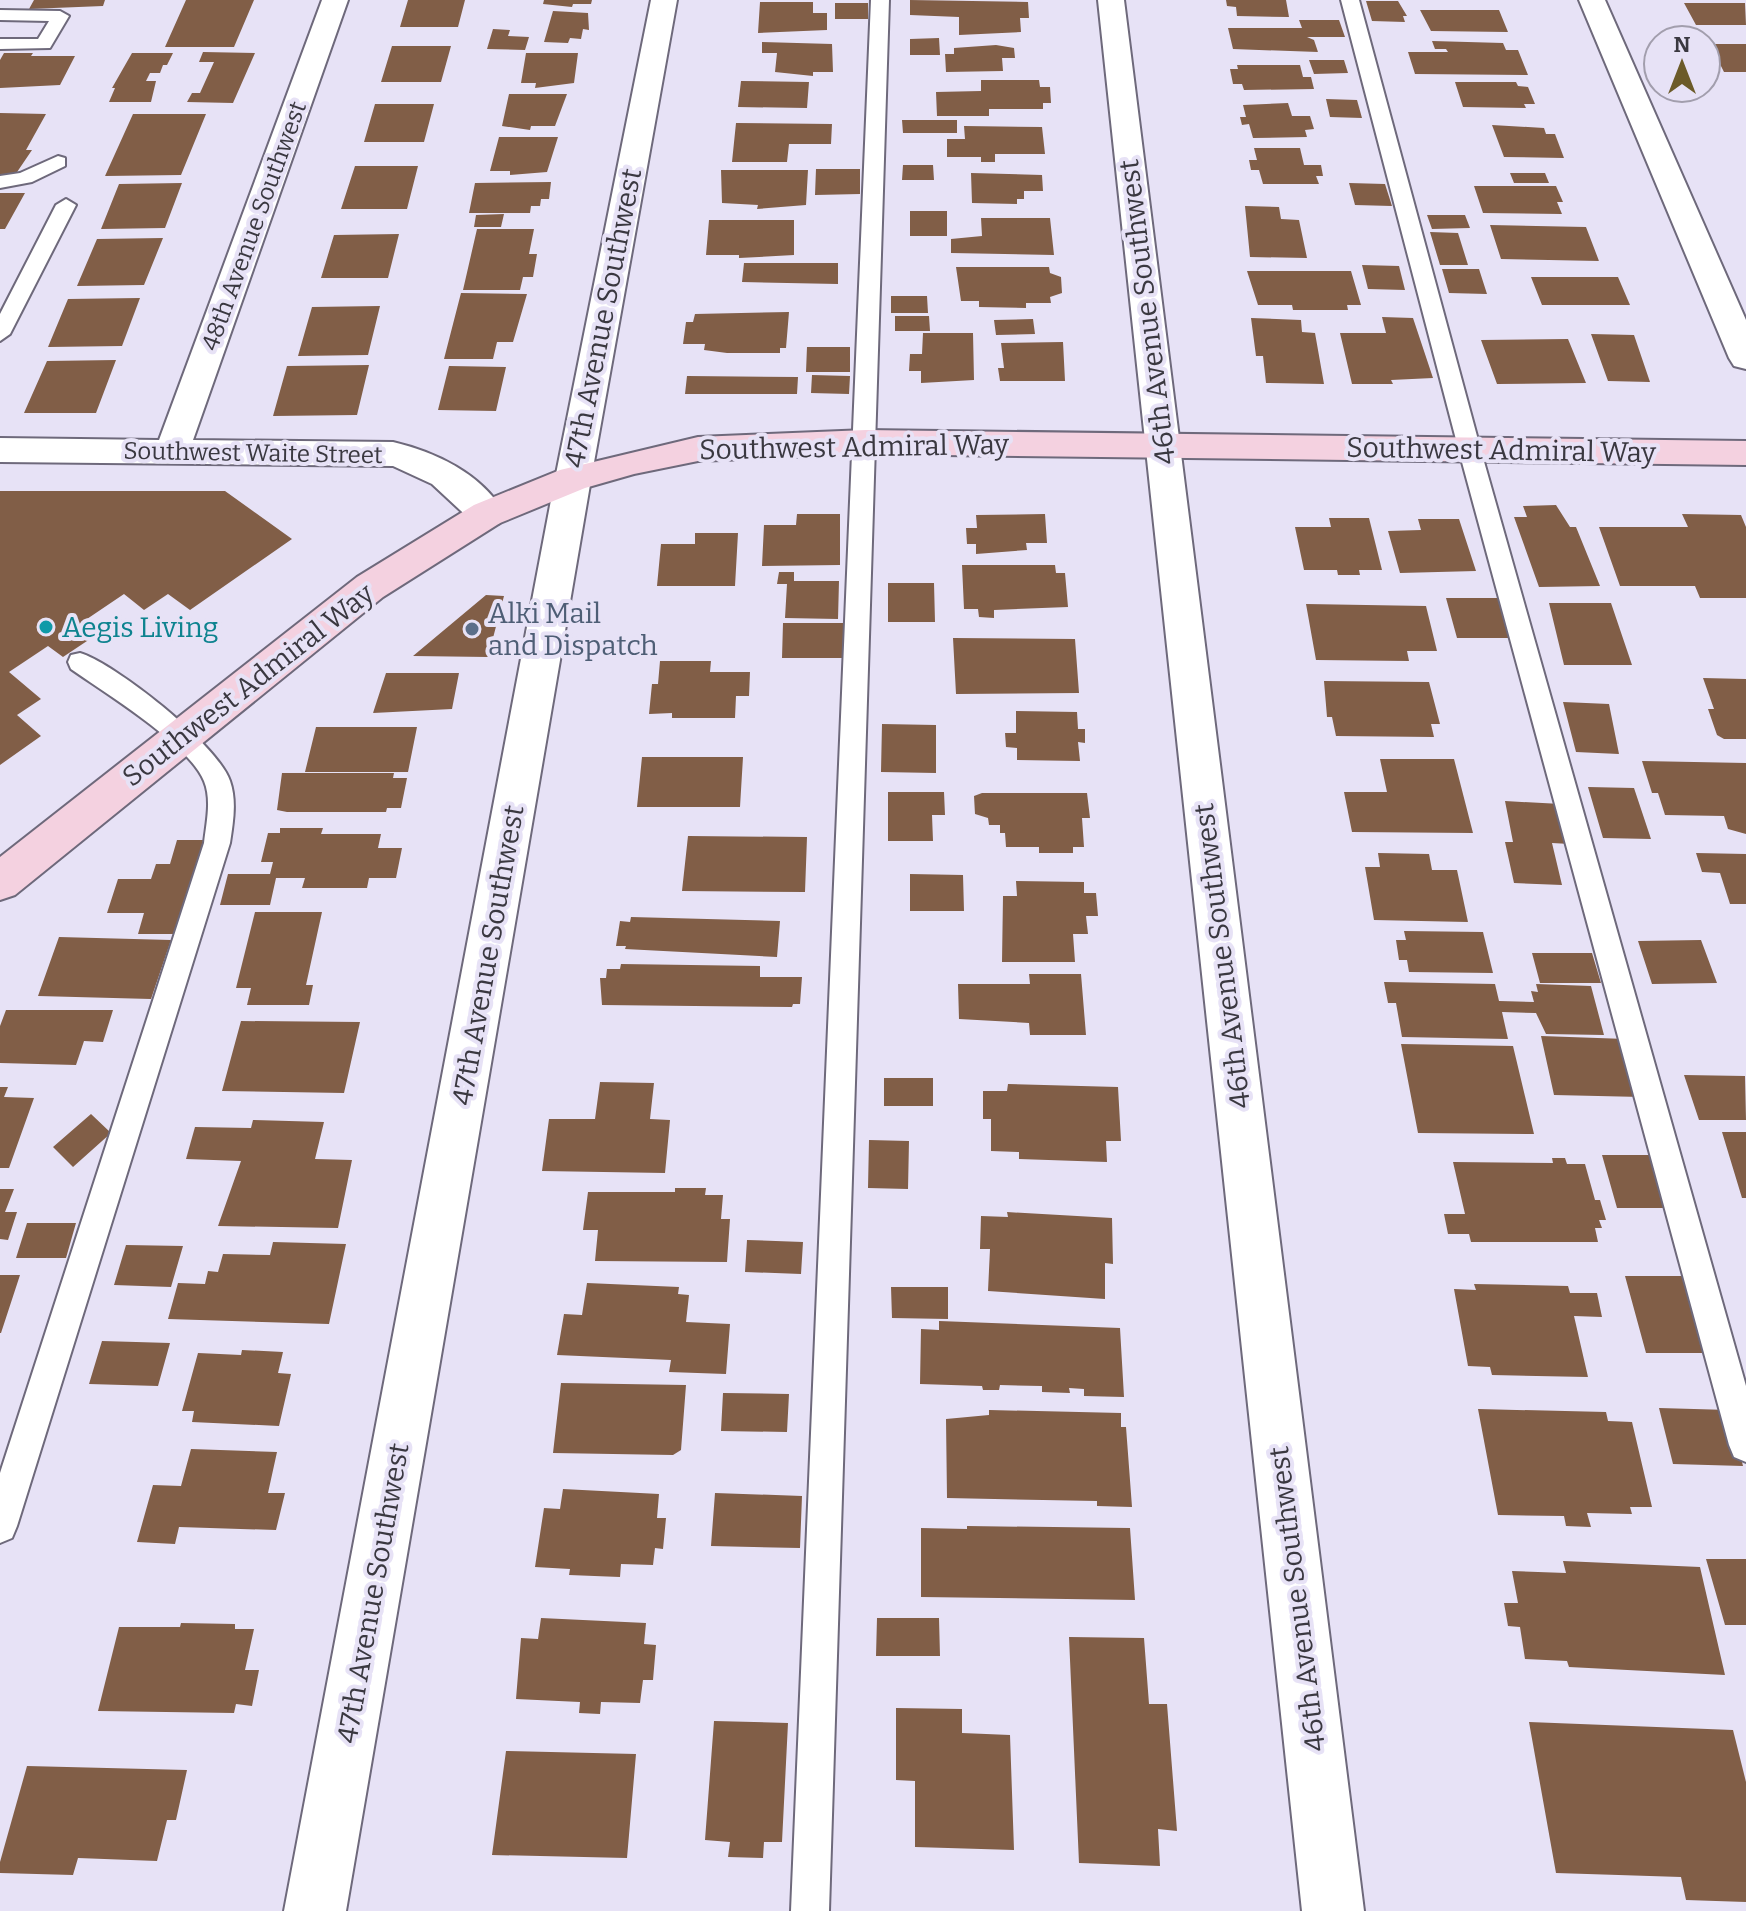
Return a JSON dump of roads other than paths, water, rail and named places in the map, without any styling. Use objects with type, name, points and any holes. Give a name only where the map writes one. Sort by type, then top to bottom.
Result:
[{"type":"main road","name":"Southwest Admiral Way","points":[[0,882],[352,599],[487,514],[573,479],[698,449],[866,442],[1746,453]]},
{"type":"street","name":"48th Avenue Southwest","points":[[172,451],[335,0]]},
{"type":"street","name":"47th Avenue Southwest","points":[[315,1911],[573,479],[664,0]]},
{"type":"street","name":"46th Avenue Southwest","points":[[1111,0],[1333,1911]]},
{"type":"street","points":[[1592,0],[1746,358]]},
{"type":"street","name":"Southwest Waite Street","points":[[0,450],[393,454],[423,460],[448,477],[487,514]]},
{"type":"lane","points":[[810,1911],[880,0]]},
{"type":"lane","points":[[1350,0],[1470,451],[1746,1445]]},
{"type":"lane","points":[[0,15],[60,16],[44,44],[0,44]]},
{"type":"lane","points":[[0,182],[25,178],[58,162]]},
{"type":"lane","points":[[0,334],[66,205]]},
{"type":"lane","points":[[0,1526],[217,843],[222,799],[214,773],[180,737],[80,662]]},
{"type":"place","name":"Aegis Living","points":[[46,627]]},
{"type":"place","name":"Alki Mail and Dispatch","points":[[472,629]]}]
